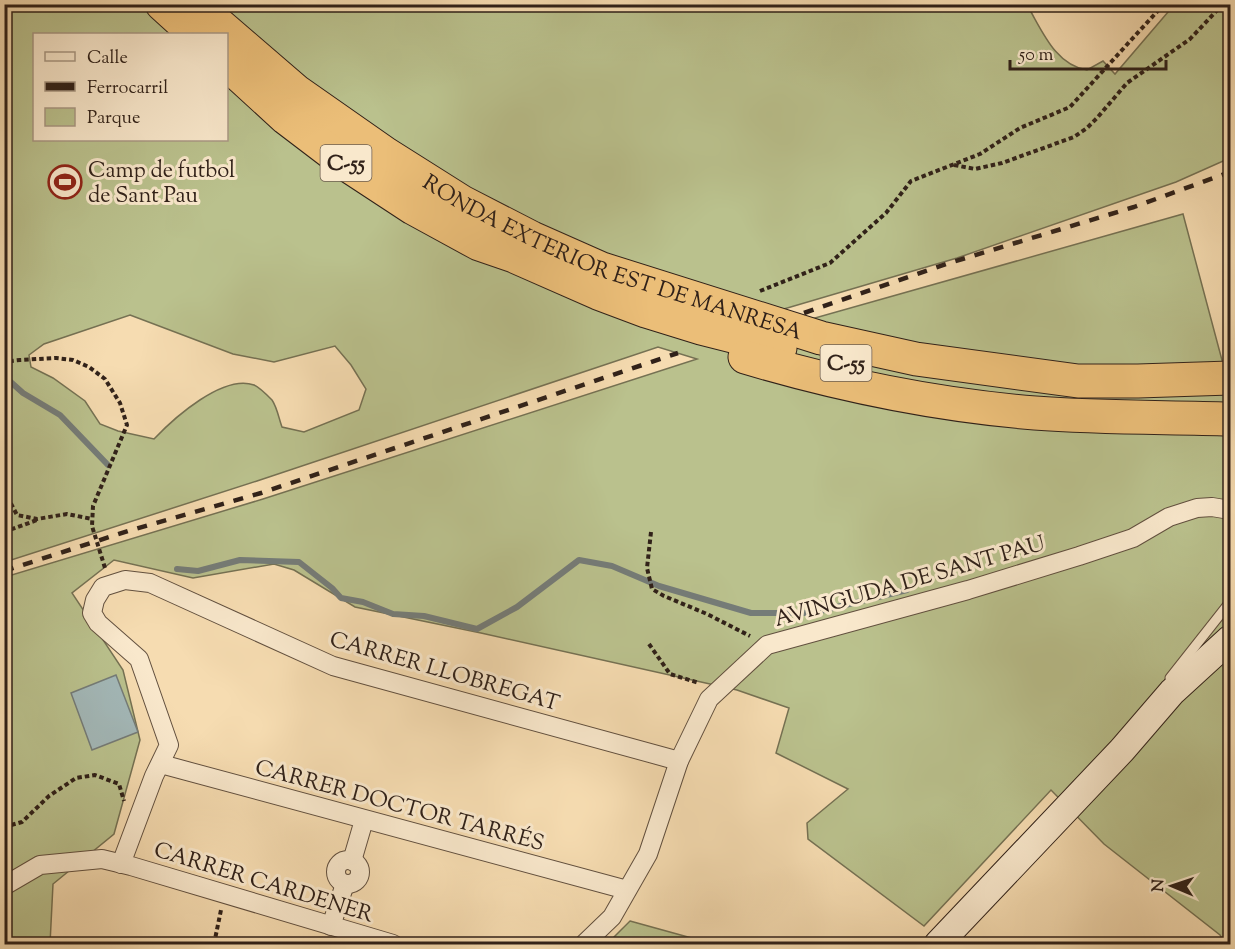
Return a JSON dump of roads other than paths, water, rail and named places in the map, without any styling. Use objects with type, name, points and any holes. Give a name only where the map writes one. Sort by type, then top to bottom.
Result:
[{"type":"highway","points":[[162,4],[194,33]]},
{"type":"highway","name":"RONDA EXTERIOR EST DE MANRESA","points":[[195,4],[275,74],[327,114],[386,154],[462,202],[532,238],[602,269],[820,339],[916,359],[1078,381],[1230,378]]},
{"type":"highway","name":"RONDA EXTERIOR EST DE MANRESA","points":[[228,65],[286,118],[349,166],[413,208],[479,244],[514,256],[598,293],[701,328],[919,378],[1028,392],[1136,396],[1230,395]]},
{"type":"highway","points":[[479,244],[545,282],[696,343],[842,383],[945,402],[1035,413],[1230,419]]},
{"type":"main road","points":[[938,945],[1142,728],[1172,692],[1230,639]]},
{"type":"main road","points":[[1142,728],[1173,708],[1230,663]]},
{"type":"street","name":"AVINGUDA DE SANT PAU","points":[[584,945],[612,917],[648,854],[679,761],[709,699],[767,645],[968,590],[1079,556],[1132,538],[1169,518],[1197,508],[1212,507],[1230,510]]},
{"type":"street","name":"CARRER LLOBREGAT","points":[[161,764],[169,745],[139,659],[98,624],[92,613],[94,600],[106,585],[125,580],[150,583],[333,666],[679,761]]},
{"type":"street","name":"CARRER DOCTOR TARRÉS","points":[[161,764],[627,890]]},
{"type":"street","points":[[121,864],[154,776],[161,764]]},
{"type":"street","points":[[331,926],[345,884],[354,883],[359,876],[359,867],[352,861],[364,820]]},
{"type":"street","name":"CARRER CARDENER","points":[[4,886],[40,865],[102,859],[393,945]]},
{"type":"lane","points":[[1142,728],[1158,693],[1230,602]]},
{"type":"waterway","points":[[4,376],[23,393],[60,415],[108,465]]},
{"type":"waterway","points":[[177,569],[198,571],[240,560],[299,562],[341,598],[363,602],[393,614],[424,616],[477,629],[517,607],[579,560],[612,566],[659,586],[751,613],[812,613],[907,590]]},
{"type":"railway","points":[[804,313],[946,264],[1134,207],[1230,172]]},
{"type":"railway","points":[[4,571],[128,531],[261,493],[678,353]]},
{"type":"place","name":"Camp de futbol de Sant Pau","points":[[65,182]]}]
